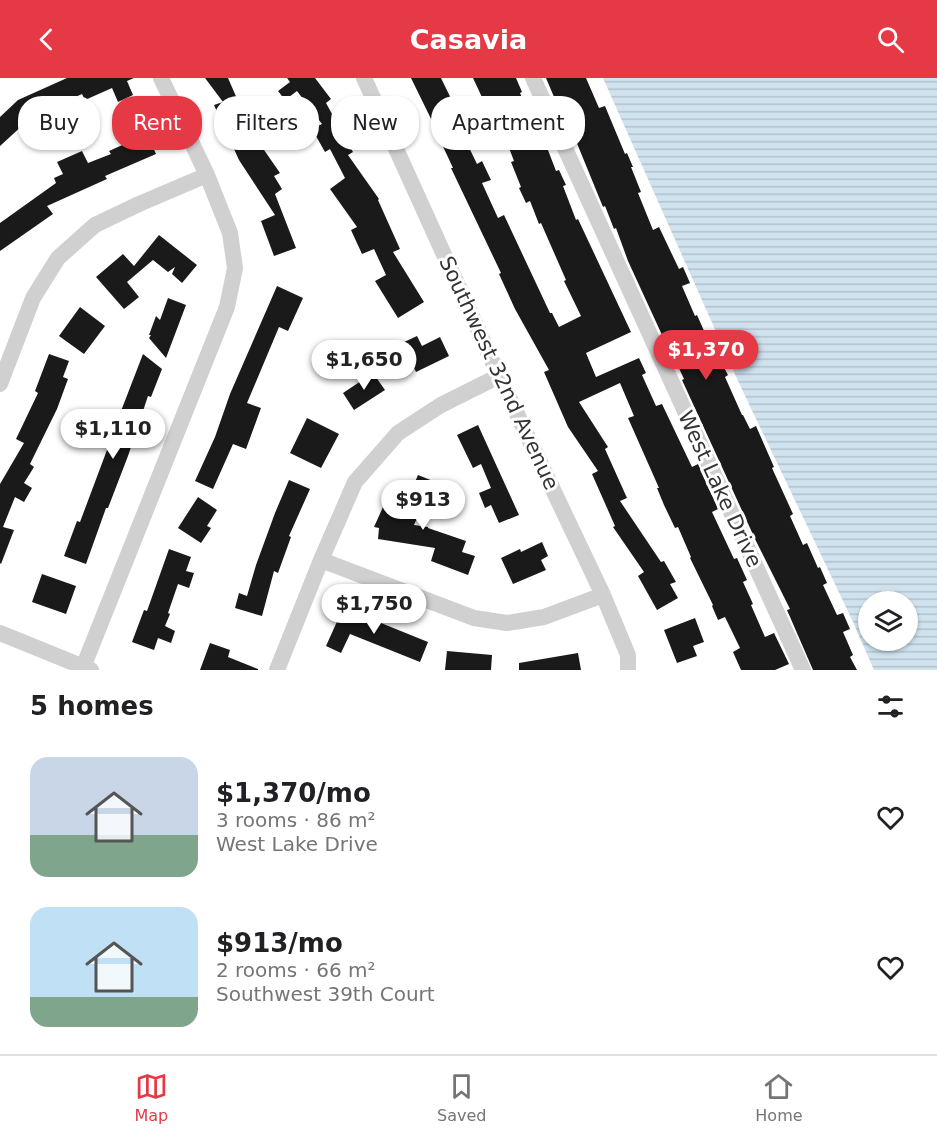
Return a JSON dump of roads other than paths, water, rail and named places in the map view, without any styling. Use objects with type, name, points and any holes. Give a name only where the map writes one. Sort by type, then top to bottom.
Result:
[{"type":"street","points":[[0,633],[85,669],[226,307],[235,268],[230,233],[207,175],[161,78]]},
{"type":"street","name":"Southwest 32nd Avenue","points":[[364,78],[499,376],[603,596],[628,655],[628,670]]},
{"type":"street","name":"West Lake Drive","points":[[533,78],[803,670]]},
{"type":"street","points":[[0,384],[33,298],[58,258],[94,225],[207,175]]},
{"type":"street","points":[[277,670],[355,482],[398,433],[441,405],[499,376]]},
{"type":"street","points":[[321,561],[474,618],[507,623],[544,617],[603,596]]},
{"type":"water","points":[[603,78],[937,78],[937,670],[874,670],[866,651],[918,651],[918,591],[858,591],[858,633],[738,381]]}]
